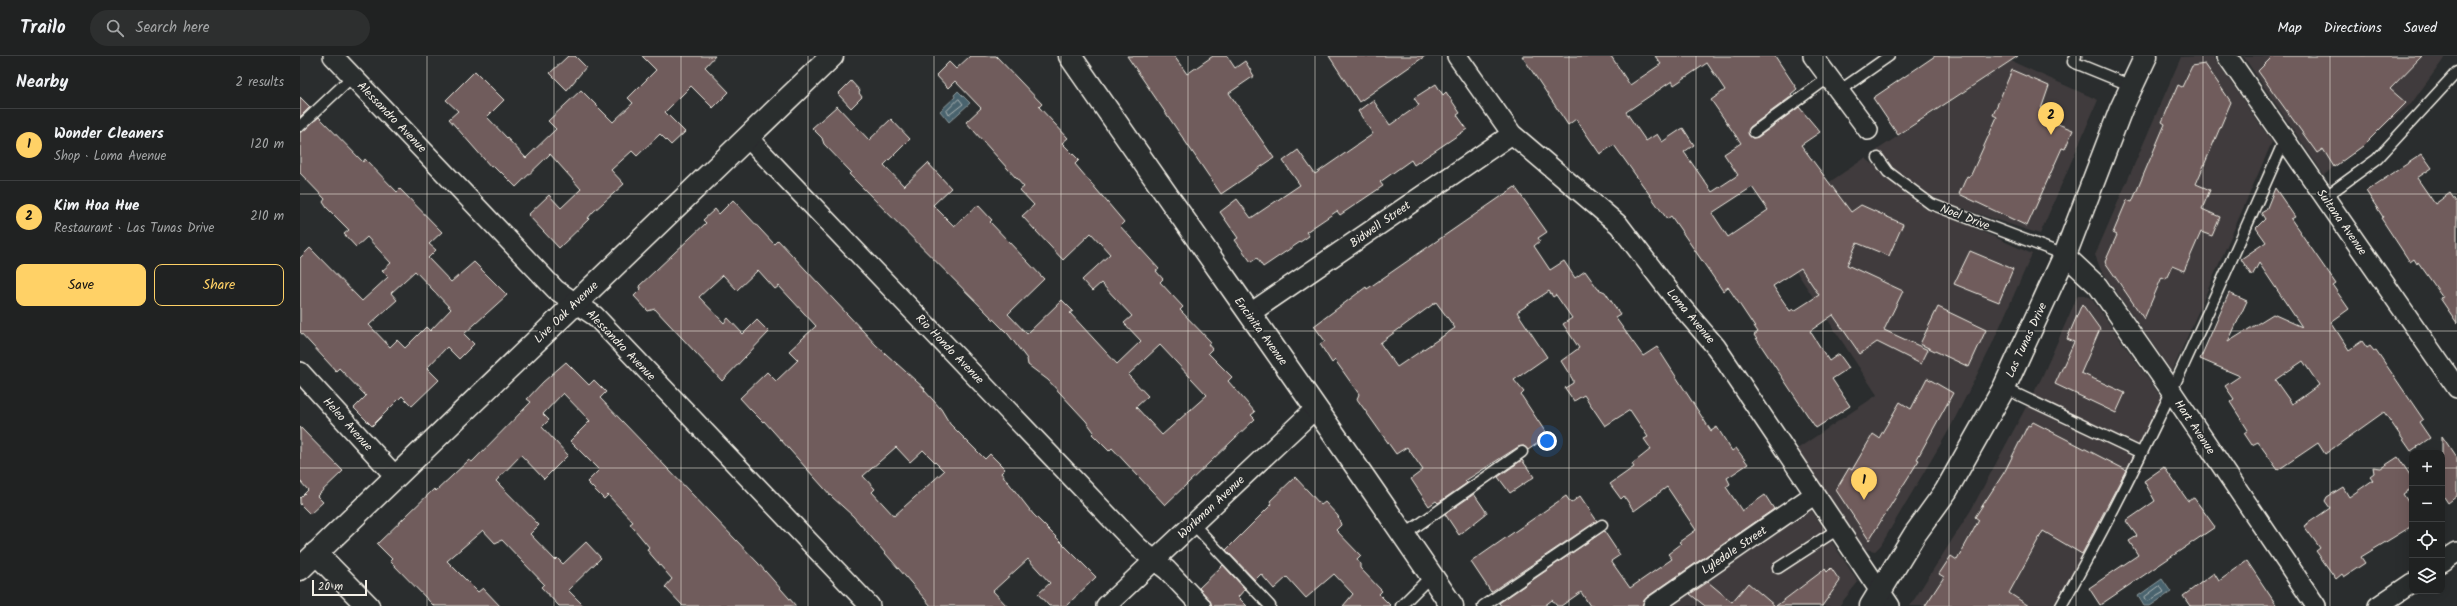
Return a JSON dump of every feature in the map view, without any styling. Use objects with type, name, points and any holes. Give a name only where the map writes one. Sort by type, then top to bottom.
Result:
[{"type":"street","name":"Alessandro Avenue","points":[[333,56],[556,290],[577,302],[595,316],[870,606]]},
{"type":"street","name":"Live Oak Avenue","points":[[306,559],[577,302],[832,56]]},
{"type":"street","name":"Encinita Avenue","points":[[1070,56],[1316,408],[1452,606]]},
{"type":"street","name":"Loma Avenue","points":[[1457,56],[1512,134],[1619,225],[1680,305],[1716,347],[1838,529],[1881,601]]},
{"type":"street","points":[[1813,56],[1868,130]]},
{"type":"street","name":"Las Tunas Drive","points":[[1881,601],[1915,534],[1946,491],[2004,388],[2066,256],[2121,109],[2146,56]]},
{"type":"street","name":"Sultana Avenue","points":[[2227,56],[2457,388]]},
{"type":"street","name":"Bidwell Street","points":[[1249,314],[1512,134]]},
{"type":"street","name":"Rio Hondo Avenue","points":[[747,137],[1153,561],[1167,570],[1201,606]]},
{"type":"street","name":"Hart Avenue","points":[[2066,256],[2098,286],[2172,392],[2316,606]]},
{"type":"street","name":"Heleo Avenue","points":[[300,372],[395,476]]},
{"type":"street","name":"Workman Avenue","points":[[1106,606],[1316,408]]},
{"type":"street","name":"Lyledale Street","points":[[1653,606],[1815,494]]},
{"type":"street","points":[[2445,560],[2457,552]]},
{"type":"street","points":[[306,559],[368,606]]},
{"type":"street","points":[[2378,606],[2409,585]]},
{"type":"lane","points":[[1754,132],[1834,84],[1889,56]]},
{"type":"lane","points":[[2076,56],[2073,62],[2132,86]]},
{"type":"lane","points":[[2325,197],[2377,160],[2457,72]]},
{"type":"lane","points":[[300,126],[353,76]]},
{"type":"lane","points":[[2061,606],[2090,554],[2172,392],[2285,138]]},
{"type":"lane","name":"Noel Drive","points":[[1878,158],[1888,172],[1931,204],[2066,256]]},
{"type":"lane","points":[[2004,388],[2142,453]]},
{"type":"lane","points":[[1404,535],[1522,452]]},
{"type":"lane","points":[[1193,524],[1270,606]]},
{"type":"lane","points":[[1483,606],[1602,525]]},
{"type":"lane","points":[[1778,568],[1838,529]]},
{"type":"lane","points":[[1401,606],[1432,576]]},
{"type":"shaded area","points":[[2213,56],[2272,142],[2172,372],[2100,268],[2095,255],[2181,57]]},
{"type":"shaded area","points":[[2243,56],[2446,56],[2411,104],[2324,175]]},
{"type":"shaded area","points":[[2011,61],[2098,100],[2040,234],[1932,199],[1890,170],[1877,150]]},
{"type":"shaded area","points":[[1865,158],[1931,208],[2032,254],[1989,351],[1949,430],[1881,545],[1875,551],[1865,549],[1797,449],[1877,395],[1766,225]]},
{"type":"shaded area","points":[[2078,295],[2085,295],[2091,298],[2164,401],[2087,553],[2056,606],[1910,606],[1971,510],[2041,379]]},
{"type":"shaded area","points":[[1809,506],[1858,582],[1839,606],[1663,606]]},
{"type":"water","points":[[958,91],[970,103],[949,122],[940,111],[955,97],[954,95]]},
{"type":"water","points":[[2162,579],[2171,592],[2150,606],[2144,606],[2138,596]]},
{"type":"building","points":[[568,56],[575,56],[586,67],[567,90],[550,73]]},
{"type":"building","points":[[642,56],[715,56],[705,67],[729,92],[713,108],[691,86],[665,112],[685,132],[671,145],[660,134],[637,156],[632,151],[611,170],[624,184],[593,212],[588,218],[589,219],[559,248],[528,215],[549,195],[561,208],[581,189],[550,154],[516,187],[501,172],[500,173],[493,166],[491,167],[449,119],[458,111],[446,100],[475,71],[504,100],[487,117],[526,158],[556,129],[548,121],[581,90],[613,122],[633,103],[628,98],[656,70]]},
{"type":"building","points":[[970,56],[996,56],[1042,104],[1039,107],[1068,138],[1062,143],[1079,160],[1075,164],[1124,222],[1120,226],[1159,269],[1156,271],[1163,279],[1160,282],[1183,307],[1180,310],[1211,342],[1208,344],[1212,349],[1208,353],[1232,377],[1228,381],[1255,412],[1251,415],[1255,419],[1165,505],[1112,448],[1109,451],[1092,434],[1094,432],[1086,421],[1048,380],[1028,365],[1027,359],[1008,334],[849,174],[851,172],[824,144],[822,138],[812,128],[837,106],[869,140],[891,119],[910,139],[884,165],[904,186],[928,163],[951,188],[933,205],[954,226],[978,205],[992,220],[990,222],[1044,279],[1008,314],[1027,334],[1062,300],[1073,311],[1070,313],[1117,364],[1141,341],[1124,323],[1132,316],[1101,283],[1092,291],[1082,280],[1110,254],[1091,233],[1063,260],[1022,216],[1034,205],[1020,190],[1024,187],[966,122],[981,108],[955,81],[948,88],[936,75],[949,62],[956,69]],"holes":[[[1160,345],[1207,395],[1162,435],[1136,407],[1148,396],[1128,375]]]},
{"type":"building","points":[[1127,56],[1174,56],[1187,74],[1213,56],[1227,56],[1235,68],[1245,61],[1254,76],[1229,93],[1274,158],[1221,194]]},
{"type":"building","points":[[1329,56],[1425,56],[1359,102]]},
{"type":"building","points":[[1522,56],[1611,56],[1630,85],[1661,64],[1655,56],[1775,56],[1797,89],[1791,94],[1792,96],[1750,127],[1749,135],[1752,138],[1758,137],[1799,107],[1820,132],[1801,145],[1851,212],[1861,205],[1903,224],[1889,256],[1857,243],[1847,265],[1903,291],[1884,330],[1928,350],[1921,364],[1877,342],[1860,354],[1833,315],[1810,331],[1829,361],[1839,354],[1849,368],[1832,379],[1850,406],[1816,428],[1754,335],[1758,332],[1728,287],[1723,291],[1671,216],[1667,219],[1614,145],[1600,154],[1576,119],[1568,125]],"holes":[[[1707,63],[1725,90],[1711,100],[1741,143],[1724,154],[1738,175],[1712,192],[1684,152],[1694,145],[1683,128],[1662,142],[1657,134],[1646,141],[1626,112],[1672,81],[1674,85]],[[1752,187],[1768,210],[1728,237],[1712,213]],[[1801,268],[1819,295],[1794,311],[1793,309],[1790,311],[1773,286]]]},
{"type":"building","points":[[1935,56],[2018,56],[1898,135],[1873,98]]},
{"type":"building","points":[[2273,56],[2422,56],[2390,89],[2406,103],[2363,146],[2334,167],[2323,149],[2317,153],[2258,71]]},
{"type":"building","points":[[2205,64],[2231,102],[2196,184],[2210,190],[2202,209],[2220,217],[2212,236],[2201,232],[2184,271],[2172,266],[2166,279],[2162,277],[2144,319],[2105,262],[2117,235],[2113,233],[2127,200],[2132,202],[2165,124],[2162,122],[2178,85],[2182,87],[2192,66]]},
{"type":"building","points":[[2012,70],[2049,86],[2040,112],[2044,114],[2043,118],[2073,130],[2065,149],[2062,148],[2027,226],[1959,194],[1967,176],[1970,177],[1997,117],[1993,115]]},
{"type":"building","points":[[851,81],[860,91],[859,93],[862,97],[851,108],[838,94]]},
{"type":"building","points":[[1436,84],[1443,95],[1446,92],[1460,113],[1457,115],[1467,129],[1414,165],[1411,160],[1380,182],[1383,186],[1340,215],[1337,211],[1306,232],[1309,236],[1263,267],[1257,258],[1251,262],[1235,240],[1238,238],[1220,212],[1237,199],[1251,218],[1300,185],[1283,161],[1298,150],[1315,174],[1373,134],[1358,111],[1373,100],[1390,125],[1419,105],[1414,98]]},
{"type":"building","points":[[300,97],[310,107],[300,117]]},
{"type":"building","points":[[319,117],[363,162],[365,159],[397,192],[400,189],[442,232],[429,244],[436,250],[428,258],[451,282],[474,262],[507,295],[464,334],[474,344],[459,359],[447,347],[427,368],[439,380],[412,406],[402,396],[372,426],[354,408],[366,396],[339,368],[336,371],[300,332],[300,258],[310,248],[362,301],[388,277],[382,271],[391,263],[367,237],[356,247],[344,234],[349,230],[327,208],[323,202],[325,199],[300,173],[300,132]],"holes":[[[415,271],[451,309],[430,331],[426,327],[405,348],[397,340],[390,347],[369,325],[397,300],[391,293]]]},
{"type":"building","points":[[2422,154],[2432,168],[2417,178],[2435,204],[2450,193],[2457,203],[2457,323],[2440,298],[2443,297],[2418,262],[2417,264],[2414,259],[2410,262],[2381,218],[2383,217],[2366,191]]},
{"type":"building","points":[[1515,187],[1547,232],[1538,238],[1540,241],[1534,246],[1550,270],[1564,261],[1575,278],[1585,271],[1598,289],[1605,292],[1620,314],[1615,317],[1643,356],[1657,347],[1711,431],[1717,427],[1732,451],[1736,448],[1748,464],[1727,478],[1730,484],[1726,487],[1742,511],[1765,495],[1774,509],[1647,597],[1642,606],[1590,606],[1581,592],[1561,606],[1557,606],[1552,600],[1544,606],[1501,606],[1499,603],[1604,531],[1620,555],[1611,561],[1630,588],[1672,559],[1668,554],[1681,544],[1679,542],[1696,530],[1667,487],[1634,511],[1624,496],[1621,499],[1610,484],[1634,467],[1632,464],[1651,449],[1644,439],[1648,437],[1630,410],[1605,426],[1584,395],[1574,401],[1565,388],[1573,383],[1573,380],[1561,361],[1579,348],[1563,324],[1572,318],[1556,295],[1553,297],[1549,291],[1517,312],[1547,357],[1514,380],[1524,392],[1521,395],[1548,436],[1528,450],[1524,446],[1518,447],[1465,481],[1467,483],[1438,503],[1436,501],[1429,506],[1411,479],[1423,470],[1407,447],[1396,454],[1357,399],[1359,394],[1335,360],[1332,363],[1320,344],[1325,341],[1314,326],[1366,287],[1367,289]],"holes":[[[1436,302],[1455,328],[1397,367],[1380,343]]]},
{"type":"building","points":[[2275,188],[2295,217],[2291,219],[2336,284],[2333,286],[2349,309],[2331,322],[2349,350],[2362,341],[2367,348],[2370,346],[2374,351],[2376,350],[2423,419],[2419,422],[2430,438],[2410,450],[2384,412],[2325,454],[2318,443],[2278,470],[2258,442],[2252,445],[2244,433],[2248,430],[2230,402],[2234,399],[2225,386],[2240,376],[2200,359],[2229,293],[2247,301],[2228,342],[2273,314],[2302,327],[2259,263],[2252,276],[2241,259],[2266,242],[2256,228],[2265,219],[2261,213],[2266,210]],"holes":[[[2303,361],[2319,385],[2292,404],[2275,380]]]},
{"type":"building","points":[[733,200],[774,244],[778,240],[876,345],[925,389],[924,390],[941,409],[950,424],[985,459],[990,454],[1005,469],[1001,473],[1033,514],[1096,577],[1066,606],[1049,606],[1038,594],[1050,583],[1028,559],[993,591],[1007,606],[931,606],[853,516],[832,497],[764,421],[763,422],[740,398],[767,372],[776,381],[798,360],[789,351],[816,326],[779,286],[775,289],[758,270],[737,290],[723,275],[699,297],[724,323],[728,318],[743,334],[757,320],[769,332],[722,381],[655,309],[648,311],[634,296],[641,289],[639,286],[706,223],[703,220],[715,209],[719,214]],"holes":[[[896,447],[910,462],[923,450],[944,471],[894,516],[872,492],[875,489],[863,476]]]},
{"type":"building","points":[[1970,251],[2013,269],[1999,302],[1954,284]]},
{"type":"building","points":[[2082,304],[2100,329],[2081,373],[2125,393],[2116,413],[2055,384],[2074,342],[2067,339]]},
{"type":"building","points":[[1938,307],[1986,330],[1969,367],[1920,344]]},
{"type":"building","points":[[566,362],[589,385],[594,380],[606,392],[600,398],[758,563],[796,606],[683,606],[665,587],[672,579],[647,550],[649,547],[630,524],[633,522],[608,495],[604,499],[587,482],[599,470],[570,441],[590,421],[563,393],[543,414],[549,420],[542,427],[568,455],[544,479],[521,455],[496,481],[539,525],[530,534],[555,560],[557,558],[563,564],[586,542],[601,558],[568,590],[584,606],[559,606],[541,587],[544,584],[502,540],[495,543],[483,530],[447,561],[478,592],[483,588],[500,606],[434,606],[390,561],[392,559],[377,544],[434,489],[436,491],[469,460],[472,462],[531,402],[527,399],[543,382]]},
{"type":"building","points":[[1927,378],[1953,393],[1917,459],[1919,460],[1869,540],[1836,490],[1849,468],[1852,470],[1873,434],[1879,438],[1900,402],[1911,409]]},
{"type":"building","points":[[2033,422],[2126,470],[2082,554],[2043,531],[2009,593],[2029,606],[1925,606],[1944,577],[1939,574],[1951,556],[1957,560],[1979,520],[1975,517],[2005,471],[2028,425],[2030,426]]},
{"type":"building","points":[[300,427],[343,471],[317,496],[323,502],[310,514],[300,504],[300,498],[308,490],[300,481]]},
{"type":"building","points":[[2442,436],[2457,458],[2457,496],[2448,503],[2445,498],[2445,450],[2442,450]]},
{"type":"building","points":[[2398,457],[2409,474],[2409,490],[2403,494],[2409,503],[2409,528],[2361,557],[2365,563],[2344,577],[2342,574],[2336,579],[2316,551],[2320,548],[2304,526],[2330,508],[2325,501],[2327,497],[2343,487],[2349,497],[2373,480],[2370,476],[2374,473],[2373,467],[2381,468]]},
{"type":"building","points":[[1522,460],[1534,477],[1510,493],[1498,477]]},
{"type":"building","points":[[2164,467],[2188,501],[2194,498],[2215,527],[2100,605],[2089,588],[2138,555],[2129,541],[2137,536],[2126,521],[2155,501],[2144,481]]},
{"type":"building","points":[[1295,477],[1321,505],[1325,502],[1338,516],[1341,525],[1336,530],[1361,556],[1357,560],[1360,564],[1360,568],[1382,591],[1379,594],[1391,606],[1343,606],[1353,594],[1334,574],[1306,598],[1287,577],[1274,589],[1261,574],[1255,580],[1226,550],[1272,504],[1270,501]]},
{"type":"building","points":[[1474,494],[1487,513],[1459,535],[1445,514]]},
{"type":"building","points":[[1566,496],[1571,503],[1580,496],[1597,521],[1491,592],[1471,562]]},
{"type":"building","points":[[2247,561],[2277,606],[2190,606],[2183,596],[2214,573],[2219,581]]},
{"type":"building","points":[[1223,565],[1245,589],[1238,597],[1247,606],[1212,606],[1209,599],[1199,588]]},
{"type":"building","points":[[1831,568],[1840,581],[1822,606],[1776,606],[1825,569],[1827,572]]},
{"type":"building","points":[[1708,582],[1732,602],[1748,583],[1775,606],[1705,606],[1690,594]]},
{"type":"place","name":"Kim Hoa Hue","points":[[2051,135]]},
{"type":"place","name":"Wonder Cleaners","points":[[1864,500]]}]
